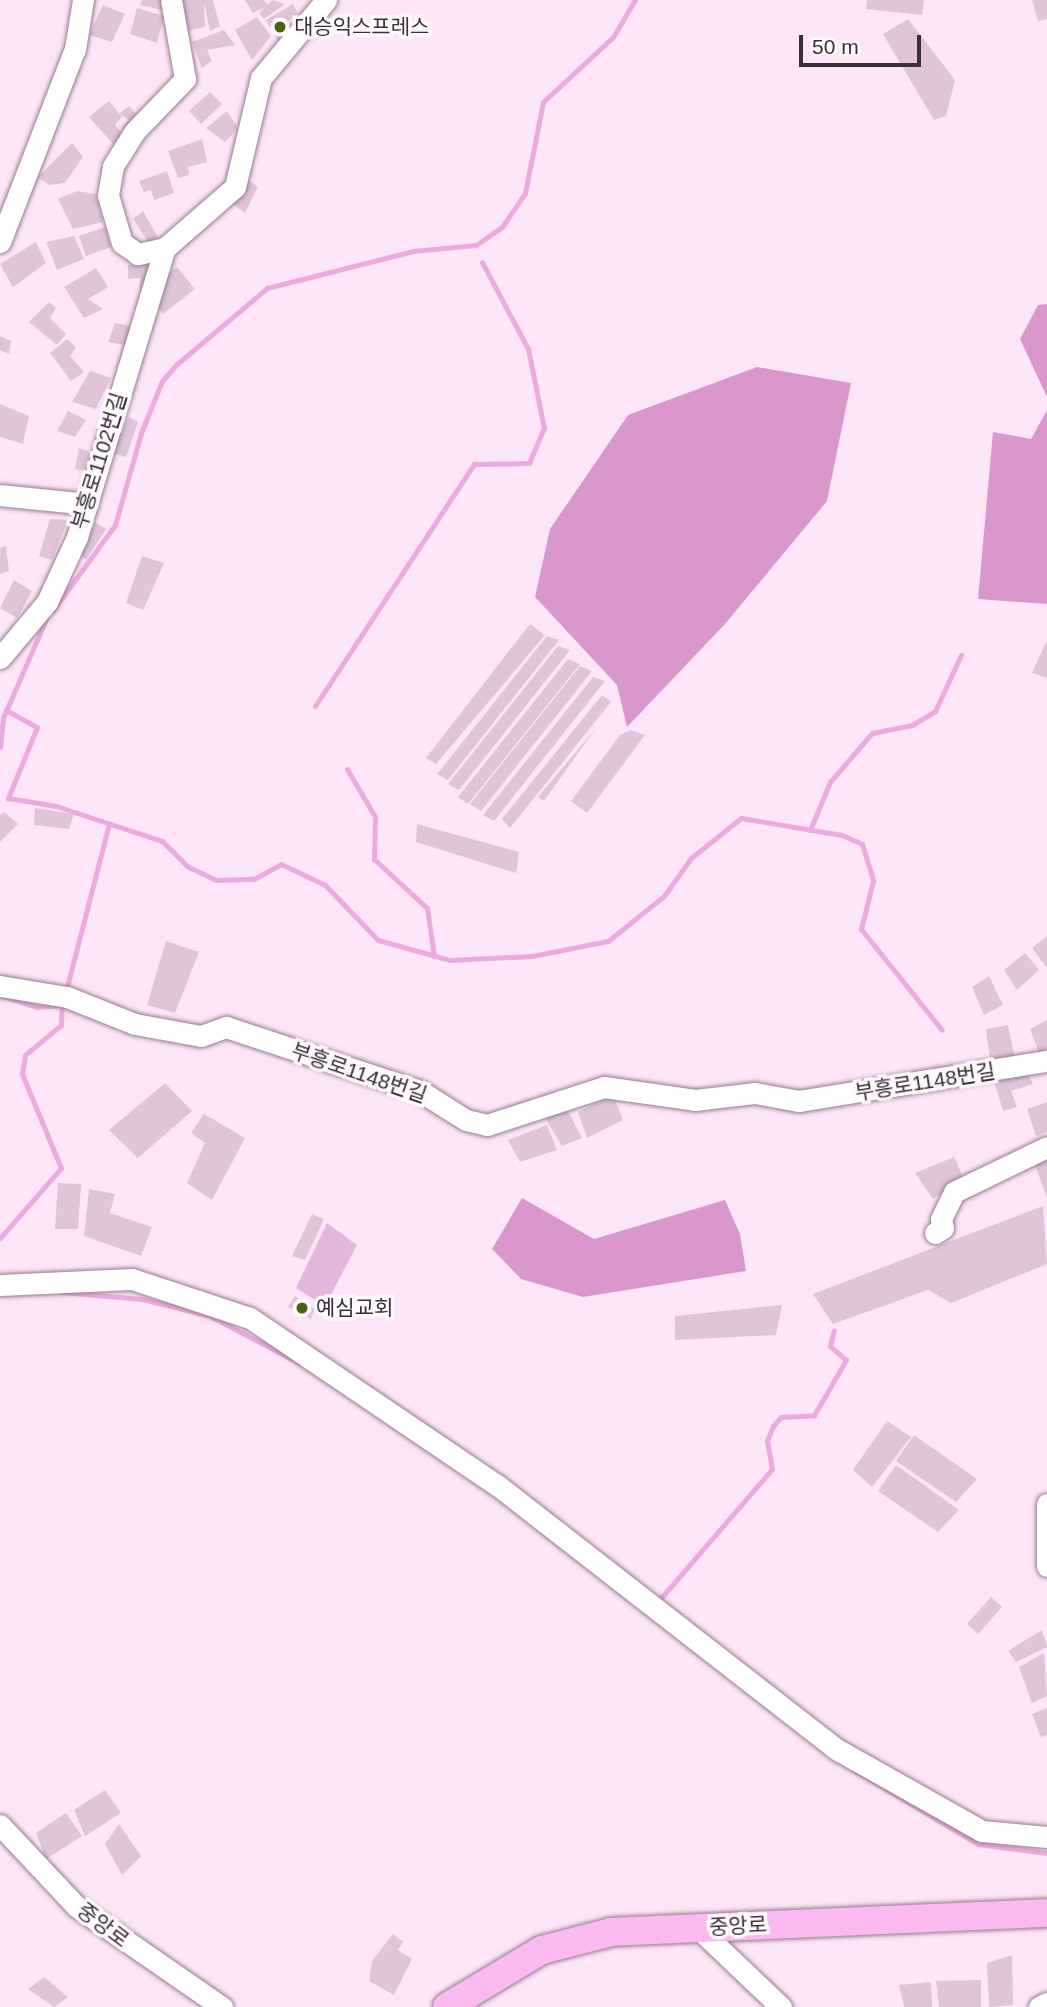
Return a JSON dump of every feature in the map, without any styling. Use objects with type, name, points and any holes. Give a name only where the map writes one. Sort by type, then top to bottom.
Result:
[{"type":"main road","name":"중앙로","points":[[447,2007],[512,1964],[552,1947],[611,1932],[1047,1913]]},
{"type":"street","points":[[0,242],[75,50],[83,0]]},
{"type":"street","points":[[171,0],[185,79],[135,132],[113,166],[108,195],[122,243],[138,254],[165,248],[235,187],[261,78],[326,0]]},
{"type":"street","name":"부흥로1102번길","points":[[0,657],[47,602],[88,504],[165,248]]},
{"type":"street","points":[[0,495],[88,504]]},
{"type":"street","name":"부흥로1148번길","points":[[0,986],[67,997],[135,1024],[201,1036],[226,1027],[420,1091],[466,1120],[487,1125],[604,1087],[695,1100],[755,1093],[799,1101],[1047,1061]]},
{"type":"street","points":[[935,1233],[943,1228],[954,1192],[1047,1147]]},
{"type":"street","points":[[0,1284],[132,1279],[250,1318],[497,1485],[838,1750],[982,1831],[1047,1836]]},
{"type":"street","points":[[1047,1504],[1047,1566]]},
{"type":"street","name":"중앙로","points":[[0,1825],[76,1906],[222,2007]]},
{"type":"street","points":[[698,1928],[781,2007]]},
{"type":"street","points":[[1039,2007],[1047,2003]]},
{"type":"shaded area","points":[[1047,304],[1047,397],[1020,339],[1038,305]]},
{"type":"shaded area","points":[[757,367],[851,383],[827,501],[725,624],[627,727],[617,685],[535,597],[550,529],[628,415]]},
{"type":"shaded area","points":[[1047,410],[1047,604],[978,599],[993,432],[1031,439]]},
{"type":"shaded area","points":[[522,1198],[594,1239],[725,1200],[740,1234],[746,1271],[583,1297],[521,1279],[492,1249]]},
{"type":"shaded area","points":[[327,1223],[357,1245],[325,1306],[296,1288]]},
{"type":"building","points":[[142,0],[161,0],[162,10],[140,5]]},
{"type":"building","points":[[174,0],[213,0],[220,26],[210,31],[204,2],[205,27],[182,32]]},
{"type":"building","points":[[245,0],[264,0],[268,6],[253,13]]},
{"type":"building","points":[[272,0],[285,4],[264,19],[259,13]]},
{"type":"building","points":[[867,0],[924,0],[922,15],[866,9]]},
{"type":"building","points":[[1032,0],[1047,0],[1047,19],[1038,21]]},
{"type":"building","points":[[293,4],[298,14],[283,25],[288,32],[278,41],[266,20]]},
{"type":"building","points":[[103,5],[125,14],[112,42],[89,35]]},
{"type":"building","points":[[137,8],[164,16],[157,43],[130,34]]},
{"type":"building","points":[[257,17],[271,36],[252,60],[235,30]]},
{"type":"building","points":[[908,19],[955,80],[946,116],[934,120],[883,34]]},
{"type":"building","points":[[224,30],[235,45],[207,50],[212,61],[202,68],[192,42]]},
{"type":"building","points":[[210,92],[222,104],[201,124],[189,111]]},
{"type":"building","points":[[109,101],[122,117],[115,125],[123,134],[113,144],[89,117]]},
{"type":"building","points":[[129,106],[141,120],[128,133],[122,128],[129,120],[119,114]]},
{"type":"building","points":[[227,111],[238,128],[225,142],[206,128]]},
{"type":"building","points":[[202,139],[207,162],[188,167],[189,175],[178,178],[168,151]]},
{"type":"building","points":[[72,143],[83,157],[65,183],[49,185],[38,177]]},
{"type":"building","points":[[167,171],[174,193],[154,200],[151,190],[144,192],[139,181]]},
{"type":"building","points":[[245,178],[258,187],[245,213],[233,204]]},
{"type":"building","points":[[77,191],[96,194],[103,222],[73,229],[58,199]]},
{"type":"building","points":[[143,211],[158,237],[149,243],[133,219]]},
{"type":"building","points":[[105,227],[111,247],[86,256],[79,236]]},
{"type":"building","points":[[74,236],[84,259],[57,270],[46,242]]},
{"type":"building","points":[[36,242],[46,263],[13,287],[0,264]]},
{"type":"building","points":[[148,264],[147,292],[140,292],[140,278],[128,279],[128,265]]},
{"type":"building","points":[[177,267],[195,289],[163,314],[153,302],[158,281]]},
{"type":"building","points":[[96,268],[108,287],[88,299],[103,309],[84,318],[64,287]]},
{"type":"building","points":[[49,302],[56,308],[50,318],[66,334],[57,345],[29,322]]},
{"type":"building","points":[[115,323],[132,326],[125,345],[108,342]]},
{"type":"building","points":[[0,336],[11,341],[9,354],[0,350]]},
{"type":"building","points":[[67,339],[76,347],[70,356],[84,372],[71,381],[50,353]]},
{"type":"building","points":[[90,371],[111,378],[96,409],[72,402]]},
{"type":"building","points":[[0,404],[29,416],[23,444],[0,437]]},
{"type":"building","points":[[68,411],[86,420],[75,437],[57,431]]},
{"type":"building","points":[[129,417],[138,422],[126,457],[112,453]]},
{"type":"building","points":[[79,448],[97,454],[92,473],[75,469]]},
{"type":"building","points":[[50,519],[68,520],[52,560],[39,556]]},
{"type":"building","points":[[93,521],[106,529],[86,560],[78,552]]},
{"type":"building","points":[[6,546],[9,571],[0,574],[0,548]]},
{"type":"building","points":[[142,556],[164,563],[143,610],[126,603]]},
{"type":"building","points":[[14,580],[32,591],[17,618],[0,608]]},
{"type":"building","points":[[530,624],[545,635],[436,764],[426,758]]},
{"type":"building","points":[[547,636],[559,640],[448,780],[437,774]]},
{"type":"building","points":[[1047,640],[1047,678],[1032,673]]},
{"type":"building","points":[[558,646],[570,650],[459,790],[448,784]]},
{"type":"building","points":[[568,659],[580,664],[468,804],[458,797]]},
{"type":"building","points":[[580,666],[592,671],[481,811],[470,804]]},
{"type":"building","points":[[593,677],[605,681],[494,821],[483,815]]},
{"type":"building","points":[[602,695],[611,702],[510,828],[502,819]]},
{"type":"building","points":[[596,728],[544,801],[538,797]]},
{"type":"building","points":[[631,730],[645,735],[587,813],[571,801],[620,735]]},
{"type":"building","points":[[35,808],[74,814],[69,829],[34,825]]},
{"type":"building","points":[[4,812],[18,824],[0,842],[0,815]]},
{"type":"building","points":[[417,824],[519,852],[516,873],[416,842]]},
{"type":"building","points":[[1047,936],[1047,968],[1032,948]]},
{"type":"building","points":[[166,941],[199,952],[175,1013],[147,1005]]},
{"type":"building","points":[[1025,953],[1039,970],[1017,990],[1004,970]]},
{"type":"building","points":[[989,976],[1003,1005],[984,1015],[972,987]]},
{"type":"building","points":[[1047,1020],[1047,1049],[1039,1053],[1030,1029]]},
{"type":"building","points":[[1008,1025],[1015,1060],[990,1061],[986,1029]]},
{"type":"building","points":[[1027,1071],[1033,1084],[1011,1091],[1017,1107],[1003,1111],[994,1081]]},
{"type":"building","points":[[165,1083],[192,1111],[138,1158],[109,1130]]},
{"type":"building","points":[[613,1095],[623,1120],[587,1138],[578,1112]]},
{"type":"building","points":[[1047,1102],[1047,1132],[1036,1136],[1027,1109]]},
{"type":"building","points":[[564,1103],[582,1138],[562,1146],[542,1113]]},
{"type":"building","points":[[204,1114],[245,1138],[212,1200],[187,1183],[205,1143],[191,1133]]},
{"type":"building","points":[[547,1125],[557,1150],[520,1162],[508,1140]]},
{"type":"building","points":[[1047,1155],[1047,1198],[1033,1159]]},
{"type":"building","points":[[954,1157],[964,1179],[933,1199],[915,1173]]},
{"type":"building","points":[[58,1183],[81,1184],[78,1229],[55,1229]]},
{"type":"building","points":[[89,1189],[115,1194],[110,1213],[152,1227],[141,1256],[84,1236]]},
{"type":"building","points":[[1043,1206],[1047,1264],[951,1303],[928,1290],[833,1324],[813,1294]]},
{"type":"building","points":[[312,1214],[324,1219],[305,1260],[292,1256]]},
{"type":"building","name":"예심교회","points":[[295,1296],[315,1309],[311,1319],[288,1307]]},
{"type":"building","points":[[782,1305],[776,1335],[675,1340],[675,1316]]},
{"type":"building","points":[[887,1421],[911,1437],[872,1487],[853,1470]]},
{"type":"building","points":[[914,1435],[977,1479],[956,1502],[896,1461]]},
{"type":"building","points":[[896,1465],[959,1510],[938,1532],[878,1491]]},
{"type":"building","points":[[991,1597],[1002,1607],[978,1634],[967,1624]]},
{"type":"building","points":[[1042,1630],[1047,1647],[1016,1662],[1008,1651]]},
{"type":"building","points":[[1044,1653],[1047,1696],[1032,1703],[1019,1667]]},
{"type":"building","points":[[1047,1708],[1047,1735],[1041,1737],[1032,1714]]},
{"type":"building","points":[[105,1790],[121,1813],[85,1836],[74,1810]]},
{"type":"building","points":[[66,1813],[82,1836],[46,1859],[36,1833]]},
{"type":"building","points":[[119,1824],[141,1856],[122,1875],[105,1844]]},
{"type":"building","points":[[393,1934],[403,1942],[398,1950],[412,1959],[394,1995],[369,1981],[372,1961]]},
{"type":"building","points":[[1012,1955],[1013,2005],[989,2007],[987,1963]]},
{"type":"building","points":[[44,1977],[68,1997],[54,2007],[28,1989]]},
{"type":"building","points":[[981,1980],[981,2007],[939,2007],[936,1981]]},
{"type":"building","points":[[931,1982],[932,2007],[904,2007],[899,1985]]},
{"type":"waterway","points":[[53,610],[115,525],[141,433],[162,381],[177,364],[267,288],[413,251],[476,245],[502,227],[525,193],[543,102],[613,37],[635,0]]},
{"type":"waterway","points":[[315,706],[474,464],[529,463],[544,428],[528,349],[482,262]]},
{"type":"waterway","points":[[0,747],[3,718],[47,617]]},
{"type":"waterway","points":[[810,830],[830,782],[872,733],[912,725],[935,711],[961,655]]},
{"type":"waterway","points":[[6,710],[37,727],[8,798],[56,806],[162,841],[187,866],[216,880],[254,879],[281,864],[325,885],[378,940],[450,960],[532,956],[608,941],[664,896],[691,858],[741,818],[842,835],[862,844],[873,881],[861,929],[942,1030]]},
{"type":"waterway","points":[[347,769],[375,817],[374,859],[427,908],[434,956]]},
{"type":"waterway","points":[[67,987],[109,824]]},
{"type":"waterway","points":[[3,996],[37,1007],[58,1005]]},
{"type":"waterway","points":[[0,1238],[61,1168],[22,1074],[25,1055],[61,1025],[62,1001]]},
{"type":"waterway","points":[[61,1292],[142,1299],[210,1316],[299,1363]]},
{"type":"waterway","points":[[661,1598],[772,1469],[767,1441],[773,1426],[781,1417],[814,1415],[846,1360],[830,1346],[834,1330]]},
{"type":"waterway","points":[[854,1770],[978,1844],[1047,1853]]},
{"type":"place","name":"대승익스프레스","points":[[280,27]]},
{"type":"place","name":"예심교회","points":[[302,1308]]}]
